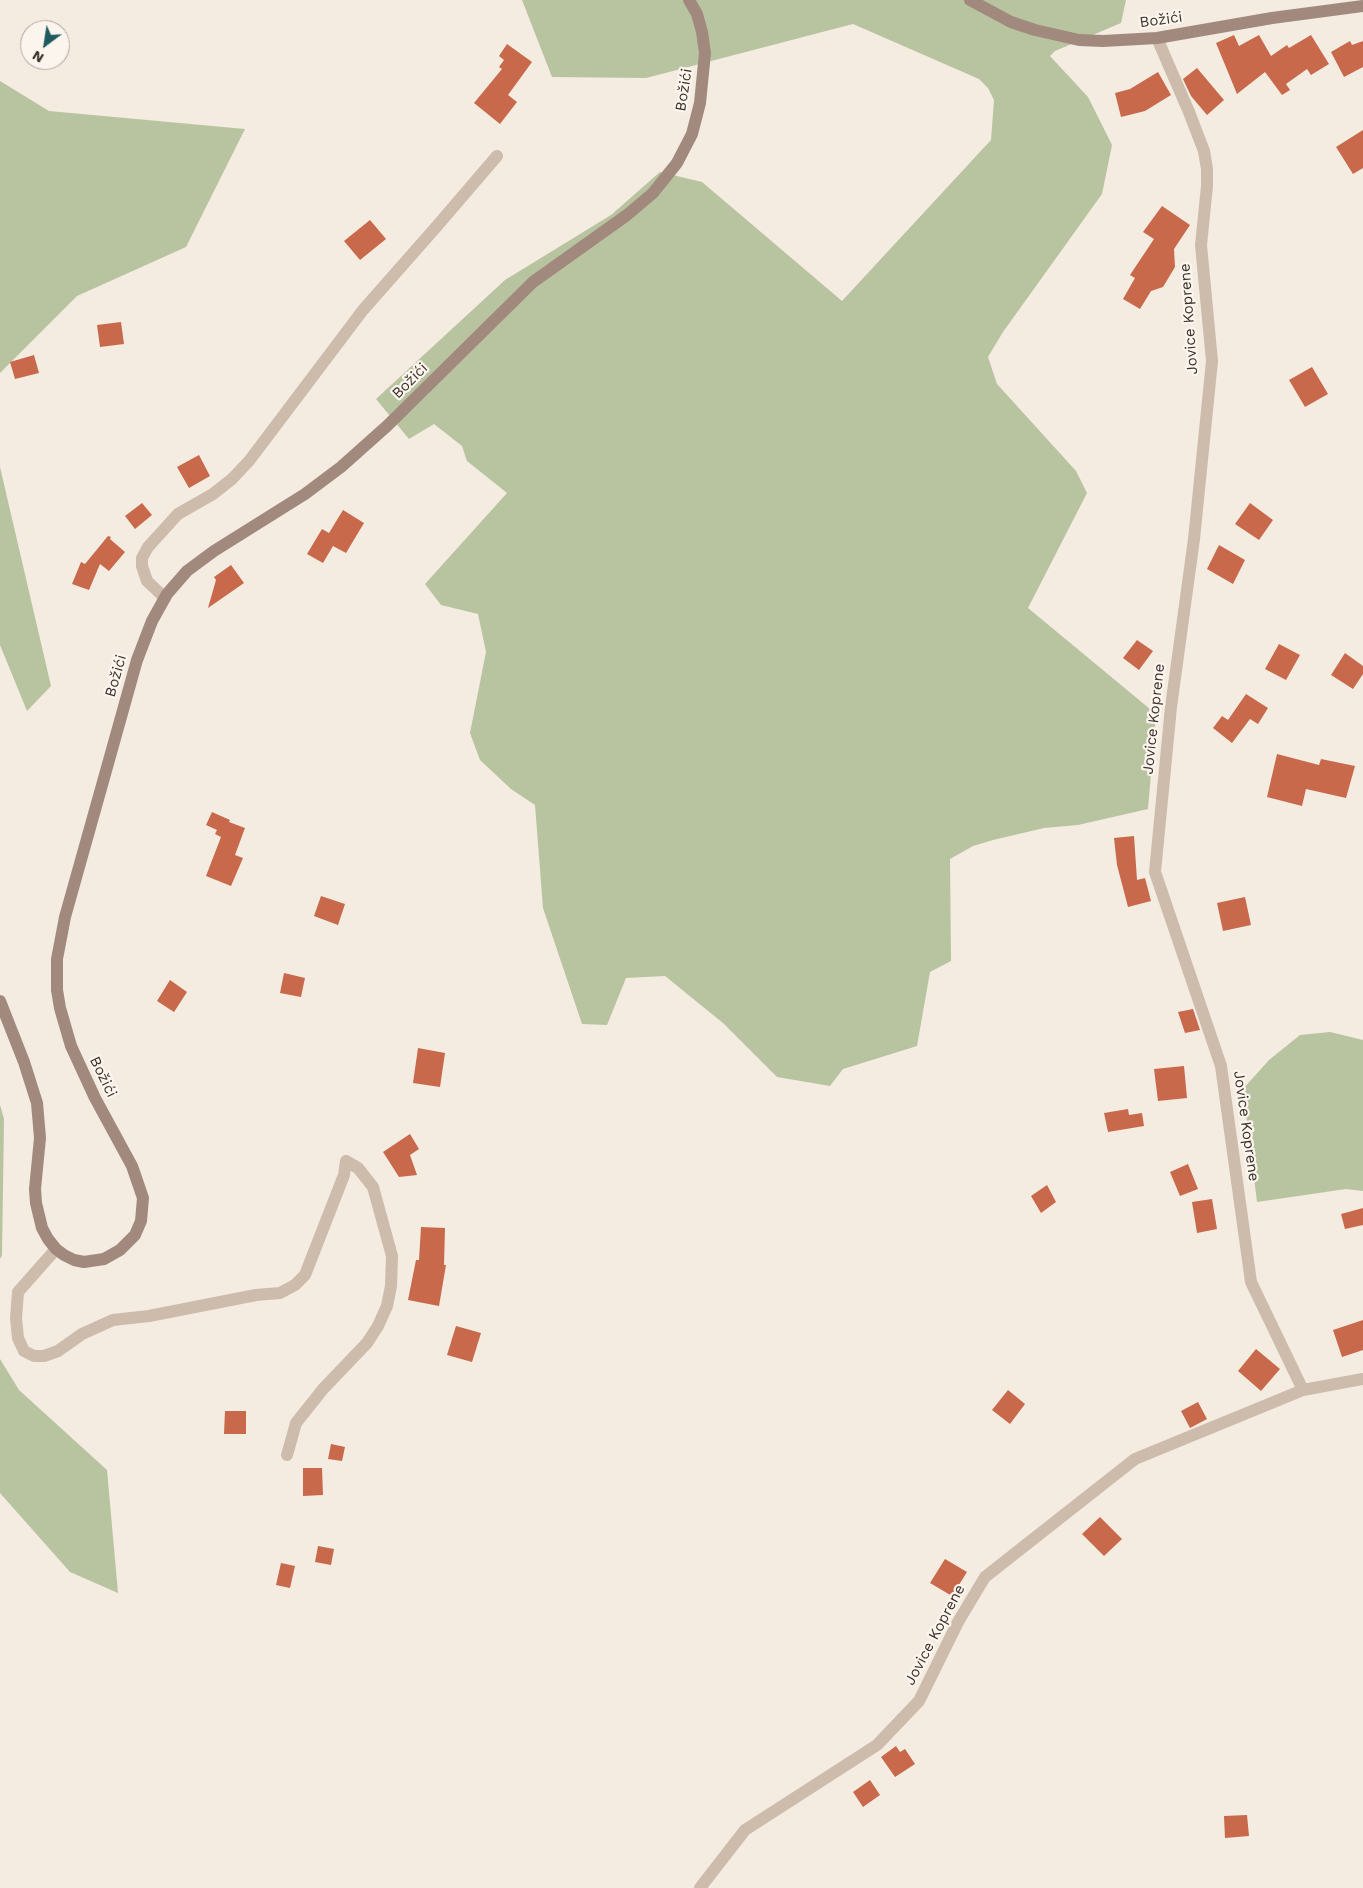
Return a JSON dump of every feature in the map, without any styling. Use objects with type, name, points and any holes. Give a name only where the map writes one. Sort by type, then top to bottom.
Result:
[{"type":"main road","name":"Božići","points":[[0,1002],[24,1062],[37,1103],[40,1138],[36,1188],[37,1209],[42,1228],[56,1249],[74,1260],[84,1262],[104,1259],[128,1244],[135,1235],[141,1221],[143,1198],[132,1166],[89,1085],[71,1046],[60,1008],[56,973],[58,946],[137,660],[152,621],[164,598],[177,582],[198,562],[305,494],[341,466],[388,426],[533,282],[627,215],[653,194],[677,163],[692,134],[700,103],[705,53],[697,14],[689,0]]},
{"type":"main road","name":"Božići","points":[[970,0],[1011,22],[1062,37],[1103,41],[1157,38],[1272,18],[1363,6]]},
{"type":"street","name":"Jovice Koprene","points":[[1157,38],[1192,120],[1204,152],[1207,169],[1201,245],[1212,362],[1194,539],[1171,707],[1155,872],[1221,1066],[1251,1282],[1303,1390]]},
{"type":"street","points":[[164,598],[147,580],[142,566],[142,558],[148,547],[178,514],[213,494],[232,479],[249,461],[363,310],[438,226],[496,156]]},
{"type":"street","points":[[56,1249],[18,1292],[16,1318],[18,1338],[24,1352],[34,1356],[44,1356],[58,1351],[82,1334],[113,1320],[148,1316],[256,1294],[280,1293],[296,1285],[305,1275],[344,1176],[346,1160],[358,1168],[373,1187],[392,1256],[391,1286],[386,1306],[378,1326],[367,1343],[323,1389],[296,1423],[286,1455]]},
{"type":"street","name":"Jovice Koprene","points":[[700,1888],[745,1830],[877,1745],[919,1701],[958,1622],[985,1577],[1135,1459],[1303,1390],[1363,1379]]},
{"type":"green space","points":[[522,0],[1126,0],[1121,23],[1055,51],[1050,56],[1088,97],[1112,145],[1102,194],[1003,332],[988,357],[997,384],[1076,471],[1087,493],[1028,608],[1156,714],[1148,809],[1078,825],[1044,828],[993,840],[973,846],[950,859],[951,961],[930,972],[917,1046],[843,1069],[830,1086],[777,1077],[723,1023],[665,976],[626,978],[607,1025],[582,1024],[543,908],[535,805],[511,789],[480,760],[470,733],[486,652],[478,614],[441,605],[425,584],[507,493],[467,461],[462,446],[434,424],[409,439],[376,399],[505,280],[611,215],[660,172],[702,182],[842,301],[991,140],[994,100],[988,88],[979,79],[853,24],[646,78],[552,77]]},
{"type":"green space","points":[[0,81],[49,111],[245,129],[186,247],[77,296],[0,373]]},
{"type":"green space","points":[[0,467],[51,686],[27,711],[0,645]]},
{"type":"green space","points":[[1330,1032],[1363,1040],[1363,1191],[1346,1189],[1257,1202],[1243,1089],[1269,1060],[1300,1035]]},
{"type":"green space","points":[[0,1105],[4,1119],[2,1255],[0,1259]]},
{"type":"green space","points":[[0,1359],[19,1390],[107,1470],[118,1593],[70,1572],[0,1493]]},
{"type":"building","points":[[1234,35],[1239,46],[1259,35],[1271,56],[1287,45],[1289,48],[1311,35],[1329,64],[1311,75],[1307,69],[1286,84],[1290,90],[1282,95],[1265,72],[1237,94],[1216,43]]},
{"type":"building","points":[[1350,41],[1352,45],[1363,41],[1363,67],[1344,77],[1331,52]]},
{"type":"building","points":[[507,44],[532,62],[508,95],[517,102],[500,124],[474,103],[502,69],[499,67],[504,60],[499,56]]},
{"type":"building","points":[[1197,68],[1224,100],[1207,115],[1191,96],[1183,79]]},
{"type":"building","points":[[1158,72],[1171,95],[1145,111],[1121,117],[1115,93],[1130,89]]},
{"type":"building","points":[[1363,130],[1363,168],[1353,174],[1336,147]]},
{"type":"building","points":[[1162,206],[1190,225],[1174,249],[1175,267],[1163,287],[1151,291],[1140,309],[1123,299],[1135,278],[1130,275],[1154,239],[1143,232]]},
{"type":"building","points":[[370,220],[386,239],[360,260],[344,241]]},
{"type":"building","points":[[121,322],[124,344],[100,347],[97,325]]},
{"type":"building","points":[[34,355],[39,373],[15,379],[10,362]]},
{"type":"building","points":[[1312,367],[1328,394],[1305,407],[1289,380]]},
{"type":"building","points":[[199,455],[210,476],[189,488],[177,467]]},
{"type":"building","points":[[142,503],[152,515],[135,529],[125,516]]},
{"type":"building","points":[[1250,503],[1273,520],[1259,540],[1235,524]]},
{"type":"building","points":[[343,510],[364,523],[346,553],[333,546],[323,563],[307,554],[322,529],[329,533]]},
{"type":"building","points":[[108,536],[125,552],[109,571],[100,564],[89,590],[72,584],[81,562],[85,564]]},
{"type":"building","points":[[1219,545],[1245,560],[1233,584],[1207,569]]},
{"type":"building","points":[[231,565],[244,583],[208,608],[216,580],[214,577]]},
{"type":"building","points":[[1137,640],[1153,651],[1139,670],[1123,658]]},
{"type":"building","points":[[1279,644],[1300,655],[1286,680],[1265,669]]},
{"type":"building","points":[[1345,653],[1363,666],[1363,674],[1353,689],[1331,675]]},
{"type":"building","points":[[1246,694],[1268,708],[1258,724],[1250,719],[1232,743],[1213,728],[1222,716],[1228,720]]},
{"type":"building","points":[[1277,754],[1319,765],[1321,759],[1355,766],[1346,798],[1306,789],[1302,806],[1267,797]]},
{"type":"building","points":[[212,812],[230,820],[229,822],[245,828],[235,855],[243,858],[231,886],[206,876],[221,837],[215,834],[217,830],[206,825]]},
{"type":"building","points":[[1134,836],[1137,880],[1145,878],[1151,901],[1128,907],[1117,865],[1114,838]]},
{"type":"building","points":[[321,896],[345,904],[338,925],[314,916]]},
{"type":"building","points":[[1245,897],[1251,925],[1223,931],[1217,903]]},
{"type":"building","points":[[284,973],[305,978],[301,997],[280,993]]},
{"type":"building","points":[[170,980],[187,992],[174,1012],[157,1001]]},
{"type":"building","points":[[1193,1009],[1200,1030],[1185,1033],[1178,1012]]},
{"type":"building","points":[[418,1048],[445,1053],[440,1087],[413,1083]]},
{"type":"building","points":[[1184,1066],[1187,1098],[1158,1101],[1154,1069]]},
{"type":"building","points":[[1128,1109],[1129,1115],[1142,1113],[1144,1126],[1108,1132],[1104,1113]]},
{"type":"building","points":[[410,1134],[419,1149],[410,1155],[417,1175],[399,1177],[383,1152]]},
{"type":"building","points":[[1188,1164],[1198,1189],[1180,1196],[1170,1172]]},
{"type":"building","points":[[1047,1185],[1056,1202],[1041,1213],[1031,1196]]},
{"type":"building","points":[[1212,1199],[1217,1229],[1197,1233],[1192,1202]]},
{"type":"building","points":[[1363,1208],[1363,1225],[1345,1229],[1341,1214]]},
{"type":"building","points":[[421,1227],[445,1228],[444,1265],[446,1265],[439,1306],[408,1300],[416,1260],[419,1260]]},
{"type":"building","points":[[1363,1320],[1363,1350],[1342,1357],[1333,1330]]},
{"type":"building","points":[[456,1326],[481,1333],[472,1362],[447,1355]]},
{"type":"building","points":[[1256,1349],[1280,1369],[1261,1391],[1238,1371]]},
{"type":"building","points":[[1008,1390],[1025,1404],[1010,1424],[992,1410]]},
{"type":"building","points":[[1198,1402],[1207,1419],[1190,1428],[1181,1411]]},
{"type":"building","points":[[225,1411],[246,1411],[246,1434],[224,1434]]},
{"type":"building","points":[[331,1444],[345,1447],[342,1461],[328,1459]]},
{"type":"building","points":[[303,1468],[322,1468],[323,1495],[303,1496]]},
{"type":"building","points":[[1100,1517],[1122,1539],[1104,1556],[1082,1534]]},
{"type":"building","points":[[318,1546],[334,1549],[331,1565],[315,1562]]},
{"type":"building","points":[[945,1559],[967,1572],[952,1596],[930,1583]]},
{"type":"building","points":[[281,1563],[295,1566],[290,1588],[276,1585]]},
{"type":"building","points":[[896,1746],[900,1752],[905,1749],[915,1764],[895,1777],[881,1757]]},
{"type":"building","points":[[870,1780],[880,1795],[863,1807],[853,1792]]},
{"type":"building","points":[[1247,1815],[1249,1836],[1225,1838],[1224,1816]]}]
